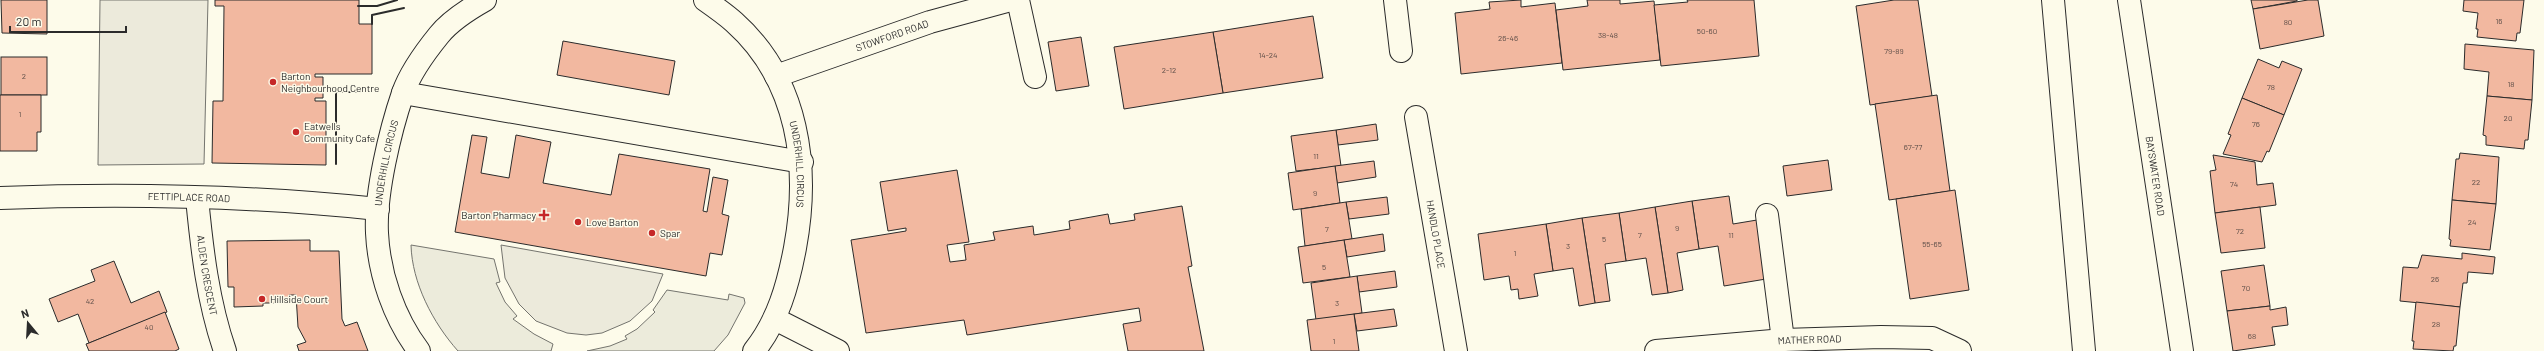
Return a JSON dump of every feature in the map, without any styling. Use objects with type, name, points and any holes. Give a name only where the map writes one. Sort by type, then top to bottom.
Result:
[{"type":"street","name":"UNDERHILL CIRCUS","points":[[419,351],[408,337],[397,313],[385,278],[377,233],[378,210],[386,156],[403,93],[412,74],[440,34],[460,16],[485,0]]},
{"type":"street","name":"UNDERHILL CIRCUS","points":[[705,0],[734,22],[757,48],[776,76],[795,119],[802,162],[802,200],[798,236],[791,270],[775,319],[754,351]]},
{"type":"street","name":"STOWFORD ROAD","points":[[776,76],[930,22],[1011,0]]},
{"type":"street","points":[[1018,0],[1035,77]]},
{"type":"street","points":[[1395,0],[1401,51]]},
{"type":"street","points":[[2052,0],[2084,351]]},
{"type":"street","name":"BAYSWATER ROAD","points":[[2130,0],[2182,351]]},
{"type":"street","points":[[403,93],[802,162]]},
{"type":"street","name":"HANDLO PLACE","points":[[1416,117],[1456,351]]},
{"type":"street","name":"FETTIPLACE ROAD","points":[[0,198],[197,198],[331,204],[378,210]]},
{"type":"street","name":"ALDEN CRESCENT","points":[[197,198],[207,281],[217,328],[225,351]]},
{"type":"street","points":[[1768,215],[1783,340]]},
{"type":"street","points":[[775,319],[838,351]]},
{"type":"street","name":"MATHER ROAD","points":[[1656,351],[1783,340],[1932,338],[1960,351]]},
{"type":"shaded area","points":[[100,0],[208,0],[204,164],[98,165]]},
{"type":"shaded area","points":[[411,245],[494,259],[500,282],[496,283],[505,302],[517,316],[513,319],[534,334],[553,344],[551,351],[458,351],[440,328],[426,302],[415,274]]},
{"type":"shaded area","points":[[501,245],[663,274],[652,301],[630,321],[602,333],[586,335],[567,333],[536,321],[519,304],[505,278]]},
{"type":"shaded area","points":[[667,290],[728,300],[729,294],[744,298],[745,303],[728,335],[714,351],[587,351],[610,346],[627,339],[625,336],[637,329],[655,312],[653,310]]},
{"type":"building","points":[[1,0],[47,0],[47,34],[2,33]]},
{"type":"building","name":"Barton Neighbourhood Centre","points":[[215,0],[359,0],[359,24],[372,24],[372,74],[315,74],[315,77],[323,77],[323,98],[315,98],[315,101],[326,101],[326,165],[212,163],[213,101],[223,101],[224,6],[215,6]]},
{"type":"building","points":[[1521,0],[1521,7],[1555,3],[1562,63],[1461,74],[1455,13],[1490,9],[1489,2]]},
{"type":"building","points":[[1587,0],[1620,0],[1620,4],[1654,1],[1660,60],[1563,70],[1556,10],[1588,6]]},
{"type":"building","points":[[1687,0],[1754,0],[1759,56],[1661,66],[1654,5],[1688,2]]},
{"type":"building","points":[[1894,0],[1918,0],[1932,96],[1870,105],[1856,6]]},
{"type":"building","points":[[2251,0],[2297,0],[2297,1],[2253,9]]},
{"type":"building","points":[[2308,0],[2318,0],[2324,36],[2260,49],[2253,9]]},
{"type":"building","points":[[2464,0],[2524,0],[2520,33],[2517,33],[2516,41],[2477,37],[2478,29],[2476,29],[2478,13],[2463,11]]},
{"type":"building","points":[[1313,16],[1323,78],[1223,93],[1213,32]]},
{"type":"building","points":[[1213,32],[1223,93],[1124,109],[1114,47]]},
{"type":"building","points":[[1081,37],[1089,86],[1056,91],[1048,42]]},
{"type":"building","points":[[563,41],[675,61],[669,95],[557,75]]},
{"type":"building","points":[[2465,44],[2534,50],[2532,100],[2487,96],[2489,72],[2464,69]]},
{"type":"building","points":[[1,57],[47,57],[47,95],[1,95]]},
{"type":"building","points":[[2258,59],[2279,68],[2282,61],[2302,69],[2284,115],[2242,98]]},
{"type":"building","points":[[0,95],[41,95],[41,132],[37,132],[37,151],[0,151]]},
{"type":"building","points":[[1937,95],[1950,191],[1889,200],[1875,104]]},
{"type":"building","points":[[2487,96],[2532,100],[2528,140],[2525,140],[2524,149],[2486,145],[2486,136],[2483,135]]},
{"type":"building","points":[[2242,98],[2284,115],[2269,152],[2267,151],[2262,162],[2223,154],[2231,135],[2228,134]]},
{"type":"building","points":[[1376,124],[1378,140],[1338,145],[1336,130]]},
{"type":"building","points":[[1336,130],[1341,166],[1296,171],[1291,136]]},
{"type":"building","points":[[472,135],[487,137],[481,173],[509,178],[516,135],[551,142],[543,183],[611,195],[619,154],[710,169],[703,211],[707,212],[713,177],[728,180],[722,214],[729,216],[722,255],[710,253],[706,276],[455,232]]},
{"type":"building","points":[[2460,153],[2499,157],[2496,204],[2452,200],[2456,159],[2459,159]]},
{"type":"building","points":[[2213,155],[2255,162],[2257,185],[2273,183],[2276,205],[2215,213],[2210,171],[2216,170]]},
{"type":"building","points":[[1828,160],[1832,190],[1787,196],[1783,166]]},
{"type":"building","points":[[1374,161],[1376,177],[1337,183],[1335,166]]},
{"type":"building","points":[[1335,166],[1340,203],[1293,210],[1288,173]]},
{"type":"building","points":[[957,170],[969,242],[947,245],[950,262],[966,260],[964,245],[995,240],[993,232],[1033,226],[1034,235],[1070,229],[1069,221],[1108,214],[1110,224],[1135,220],[1134,214],[1182,206],[1192,266],[1188,267],[1204,351],[1128,351],[1123,324],[1141,321],[1139,308],[967,335],[964,320],[866,333],[851,240],[906,231],[906,228],[888,231],[880,182]]},
{"type":"building","points":[[1955,190],[1969,290],[1910,299],[1896,199]]},
{"type":"building","points":[[1729,196],[1733,224],[1763,219],[1772,278],[1724,286],[1718,246],[1699,249],[1692,201]]},
{"type":"building","points":[[1387,197],[1389,214],[1349,219],[1346,202]]},
{"type":"building","points":[[2452,200],[2496,204],[2490,250],[2450,246],[2451,240],[2449,239]]},
{"type":"building","points":[[1692,201],[1699,249],[1677,253],[1683,290],[1668,293],[1655,207]]},
{"type":"building","points":[[1346,202],[1352,239],[1305,246],[1301,209]]},
{"type":"building","points":[[1655,207],[1668,293],[1652,295],[1646,258],[1626,261],[1619,213]]},
{"type":"building","points":[[2260,207],[2265,248],[2221,253],[2215,213]]},
{"type":"building","points":[[1619,213],[1626,261],[1605,264],[1610,301],[1595,303],[1582,218]]},
{"type":"building","points":[[1582,218],[1595,303],[1579,306],[1573,268],[1553,271],[1546,224]]},
{"type":"building","points":[[1546,224],[1553,271],[1534,274],[1538,296],[1519,299],[1518,289],[1511,290],[1509,276],[1484,280],[1478,234]]},
{"type":"building","points":[[1383,234],[1385,251],[1347,257],[1344,240]]},
{"type":"building","name":"Hillside Court","points":[[310,240],[310,251],[339,251],[342,319],[345,326],[357,322],[368,351],[299,351],[297,345],[306,342],[298,327],[296,295],[289,295],[289,303],[263,303],[263,306],[234,307],[234,287],[228,287],[227,241]]},
{"type":"building","points":[[1344,240],[1350,277],[1303,283],[1298,247]]},
{"type":"building","points":[[2462,253],[2495,257],[2493,274],[2468,272],[2467,283],[2463,283],[2460,307],[2400,301],[2403,267],[2418,268],[2422,255],[2462,259]]},
{"type":"building","points":[[114,261],[131,303],[159,291],[167,312],[89,343],[78,314],[58,322],[49,299],[95,281],[91,270]]},
{"type":"building","points":[[2264,265],[2270,306],[2227,311],[2221,271]]},
{"type":"building","points":[[1395,271],[1397,287],[1359,292],[1357,276]]},
{"type":"building","points":[[1357,276],[1362,313],[1316,320],[1311,283]]},
{"type":"building","points":[[2416,302],[2460,307],[2456,346],[2454,346],[2453,351],[2413,349],[2414,341],[2412,341]]},
{"type":"building","points":[[2270,306],[2270,310],[2286,307],[2288,325],[2272,327],[2275,345],[2233,351],[2227,311]]},
{"type":"building","points":[[1394,309],[1397,326],[1357,331],[1354,314]]},
{"type":"building","points":[[165,312],[179,349],[175,351],[89,351],[86,344]]},
{"type":"building","points":[[1354,314],[1359,351],[1311,351],[1307,320]]},
{"type":"wall","points":[[358,6],[377,6],[397,0]]},
{"type":"wall","points":[[372,24],[372,15],[404,8]]},
{"type":"wall","points":[[336,164],[336,92],[366,92]]},
{"type":"place","name":"Barton Neighbourhood Centre","points":[[273,82]]},
{"type":"place","name":"Eatwells Community Cafe","points":[[296,132]]},
{"type":"place","name":"Barton Pharmacy","points":[[544,215]]},
{"type":"place","name":"Love Barton","points":[[578,222]]},
{"type":"place","name":"Spar","points":[[652,233]]},
{"type":"place","name":"Hillside Court","points":[[262,299]]}]
